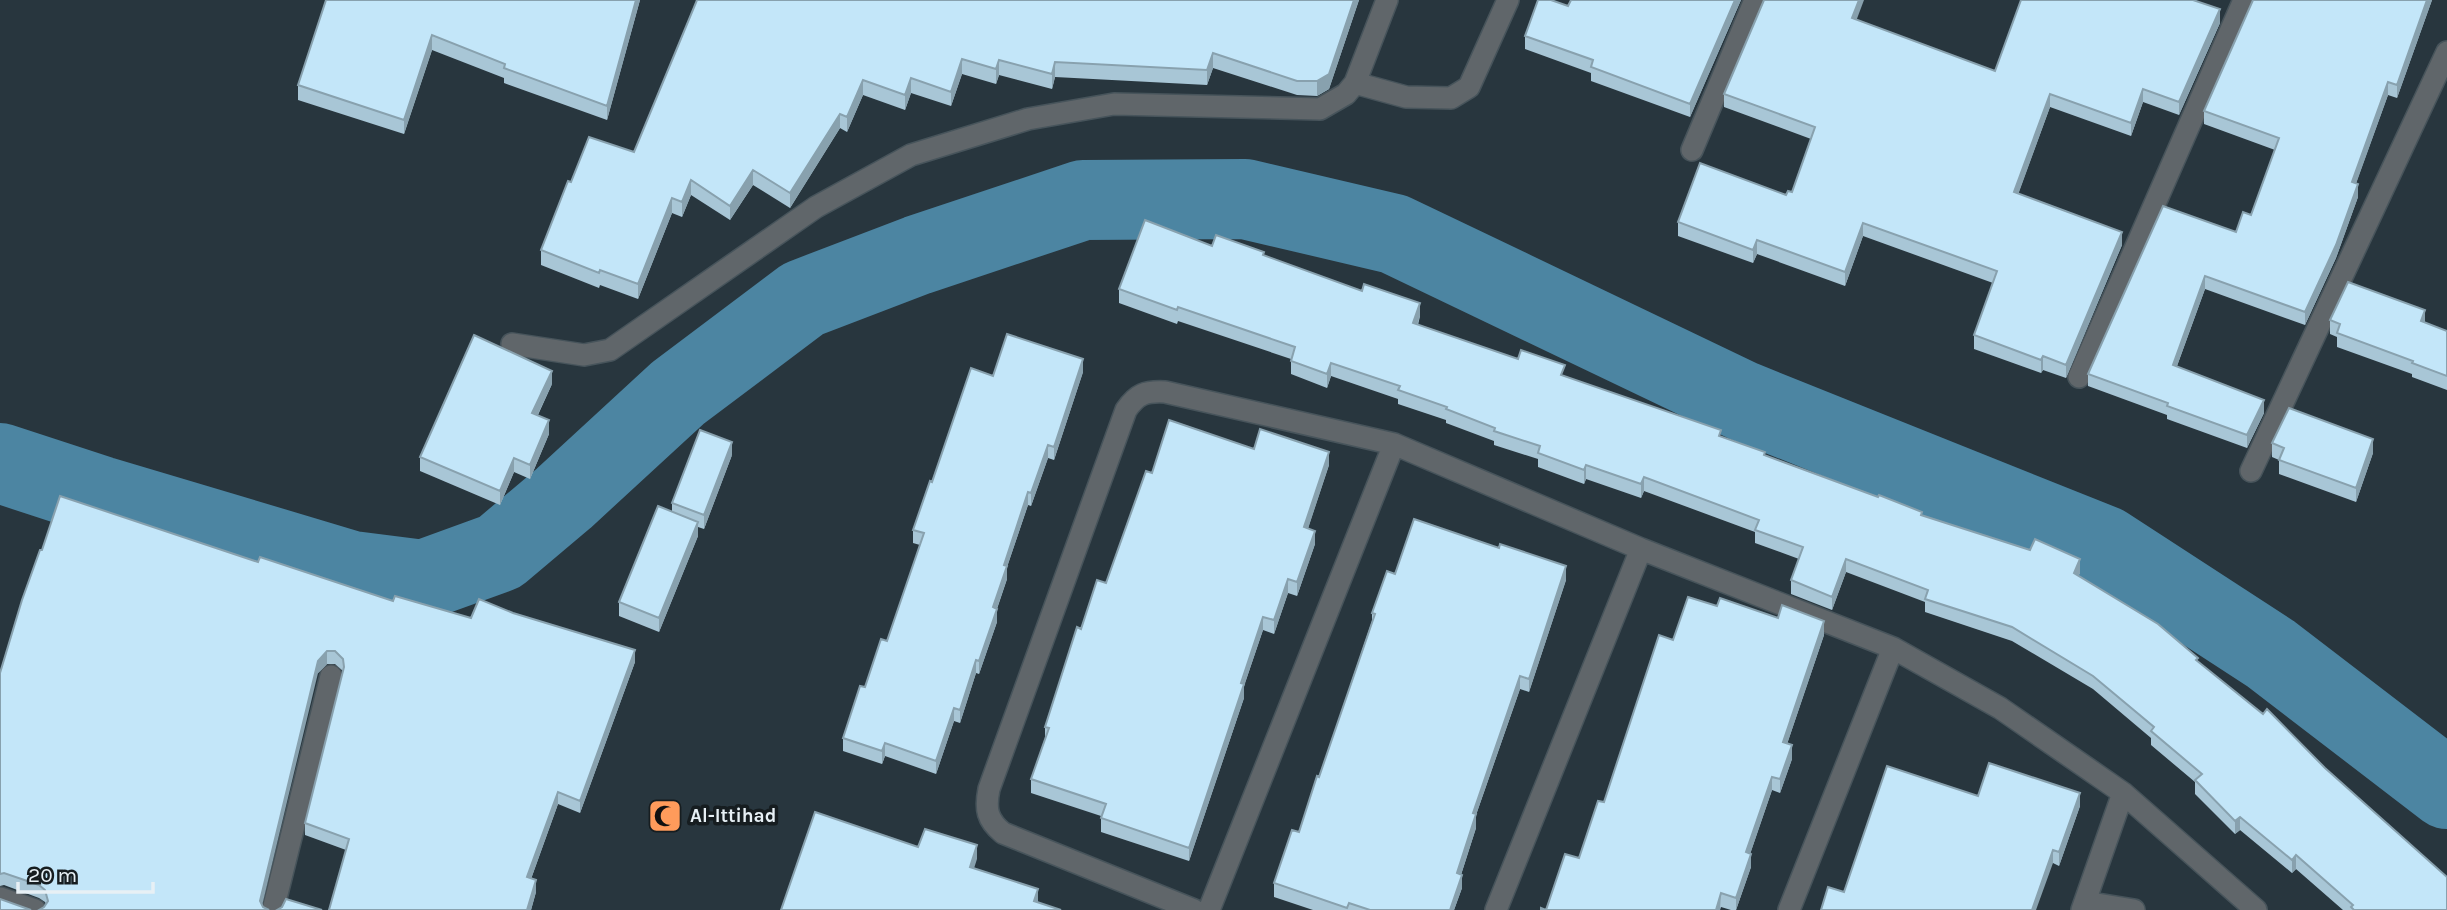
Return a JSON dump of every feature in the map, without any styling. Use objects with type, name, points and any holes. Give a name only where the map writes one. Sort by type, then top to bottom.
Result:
[{"type":"street","points":[[512,344],[584,355],[610,351],[816,206],[911,155],[1028,119],[1114,104],[1320,109],[1346,94],[1355,83],[1387,0]]},
{"type":"street","points":[[1355,83],[1406,97],[1451,98],[1469,87],[1508,0]]},
{"type":"street","points":[[1692,150],[1755,0]]},
{"type":"street","points":[[2079,377],[2244,0]]},
{"type":"street","points":[[2251,471],[2447,52]]},
{"type":"street","points":[[1194,910],[1003,833],[993,825],[987,815],[986,805],[989,789],[1126,410],[1135,397],[1142,393],[1165,391],[1394,444],[1641,549],[1893,648],[2000,708],[2123,793],[2256,910]]},
{"type":"street","points":[[1209,910],[1394,444]]},
{"type":"street","points":[[1496,910],[1641,549]]},
{"type":"street","points":[[1789,910],[1893,648]]},
{"type":"street","points":[[273,910],[331,676]]},
{"type":"street","points":[[2123,793],[2083,906],[2134,910]]},
{"type":"street","points":[[0,898],[34,910]]},
{"type":"building","points":[[326,0],[636,0],[607,106],[504,68],[505,64],[432,35],[404,120],[298,85]]},
{"type":"building","points":[[697,0],[1354,0],[1329,74],[1317,81],[1297,81],[1213,53],[1207,70],[1055,62],[1052,74],[999,60],[996,69],[962,59],[951,92],[911,78],[905,95],[863,80],[847,117],[840,114],[790,193],[753,170],[730,206],[691,180],[682,202],[672,198],[638,284],[600,270],[599,273],[541,250],[568,181],[571,182],[589,137],[634,152]]},
{"type":"building","points":[[1538,0],[1551,0],[1568,6],[1571,0],[1735,0],[1690,104],[1591,67],[1593,60],[1525,36]]},
{"type":"building","points":[[1764,0],[1859,0],[1852,18],[1995,71],[2021,0],[2193,0],[2220,9],[2179,102],[2143,89],[2131,123],[2050,94],[2014,192],[2122,232],[2066,365],[2043,356],[2041,360],[1974,335],[1997,271],[1863,223],[1845,272],[1757,240],[1753,250],[1678,222],[1700,163],[1786,195],[1788,191],[1792,192],[1815,127],[1724,94]]},
{"type":"building","points":[[2253,0],[2427,0],[2397,85],[2388,82],[2352,182],[2358,184],[2336,245],[2305,312],[2205,276],[2173,365],[2264,400],[2247,435],[2088,374],[2163,206],[2236,232],[2243,212],[2251,215],[2279,138],[2204,111]]},
{"type":"building","points":[[1145,220],[1212,246],[1216,235],[1362,291],[1364,284],[1420,303],[1413,323],[1518,359],[1521,350],[1565,365],[1561,375],[1721,430],[1719,436],[1765,452],[1764,455],[1878,497],[1879,495],[1922,512],[1921,515],[2030,550],[2035,539],[2080,559],[2074,573],[2158,624],[2198,658],[2196,660],[2263,714],[2267,709],[2325,768],[2447,877],[2447,910],[2354,910],[2351,907],[2353,905],[2296,855],[2292,860],[2240,817],[2235,821],[2195,780],[2202,774],[2151,731],[2154,727],[2093,676],[2012,627],[1925,599],[1928,590],[1846,559],[1832,597],[1791,580],[1803,547],[1755,530],[1759,520],[1644,477],[1641,484],[1586,465],[1584,470],[1538,453],[1540,446],[1494,431],[1495,428],[1446,409],[1447,407],[1398,390],[1400,386],[1331,363],[1327,374],[1291,361],[1295,347],[1119,289]]},
{"type":"building","points":[[2348,282],[2425,310],[2421,321],[2447,331],[2447,376],[2337,333],[2340,324],[2330,320]]},
{"type":"building","points":[[1007,334],[1083,359],[1054,447],[1048,445],[1031,493],[1028,492],[1004,565],[1007,566],[993,607],[997,609],[979,661],[976,660],[960,710],[954,708],[936,761],[885,743],[882,751],[843,738],[860,686],[865,687],[881,639],[887,641],[924,533],[913,530],[971,368],[993,376]]},
{"type":"building","points":[[474,335],[552,371],[532,413],[549,420],[530,465],[514,458],[500,491],[420,457]]},
{"type":"building","points":[[2289,408],[2373,439],[2356,488],[2279,460],[2284,448],[2272,443]]},
{"type":"building","points":[[1169,420],[1254,449],[1260,429],[1329,452],[1304,527],[1315,531],[1297,582],[1288,579],[1274,620],[1263,617],[1241,683],[1244,684],[1189,848],[1101,818],[1106,804],[1031,779],[1049,728],[1045,727],[1077,627],[1081,629],[1097,580],[1106,583],[1146,471],[1152,473]]},
{"type":"building","points":[[700,430],[732,442],[704,515],[672,503]]},
{"type":"building","points":[[60,496],[258,562],[260,557],[393,601],[395,596],[471,618],[479,599],[513,613],[635,650],[580,801],[558,792],[527,877],[536,880],[527,910],[329,910],[349,839],[305,823],[344,667],[343,659],[335,651],[327,651],[318,661],[260,901],[263,907],[269,910],[39,910],[48,901],[45,890],[39,885],[0,874],[0,673],[22,600]]},
{"type":"building","points":[[658,506],[698,522],[659,618],[619,602]]},
{"type":"building","points":[[1414,519],[1499,548],[1500,544],[1566,566],[1529,679],[1520,676],[1473,813],[1476,814],[1457,873],[1462,875],[1450,910],[1370,910],[1349,903],[1347,908],[1274,883],[1292,830],[1299,832],[1317,776],[1319,777],[1387,571],[1395,574]]},
{"type":"building","points":[[1688,597],[1717,606],[1720,598],[1778,618],[1782,605],[1824,621],[1783,742],[1792,745],[1780,779],[1772,777],[1746,852],[1751,854],[1736,898],[1721,893],[1716,910],[1546,910],[1565,854],[1579,858],[1598,801],[1604,802],[1659,635],[1673,640]]},
{"type":"building","points":[[1989,763],[2080,793],[2059,852],[2053,850],[2032,910],[1821,910],[1828,887],[1844,892],[1887,766],[1978,796]]},
{"type":"building","points":[[815,812],[918,847],[925,829],[977,845],[970,867],[1038,889],[1034,901],[1061,910],[781,910]]},
{"type":"building","points":[[0,899],[31,910],[0,910]]},
{"type":"building","points":[[286,899],[322,910],[277,910]]},
{"type":"waterway","points":[[0,463],[352,571],[423,580],[500,552],[564,498],[678,393],[803,299],[918,255],[1083,200],[1245,199],[1394,234],[1743,401],[2105,546],[2271,654],[2447,789]]},
{"type":"place","name":"Al-Ittihad","points":[[665,816]]}]
